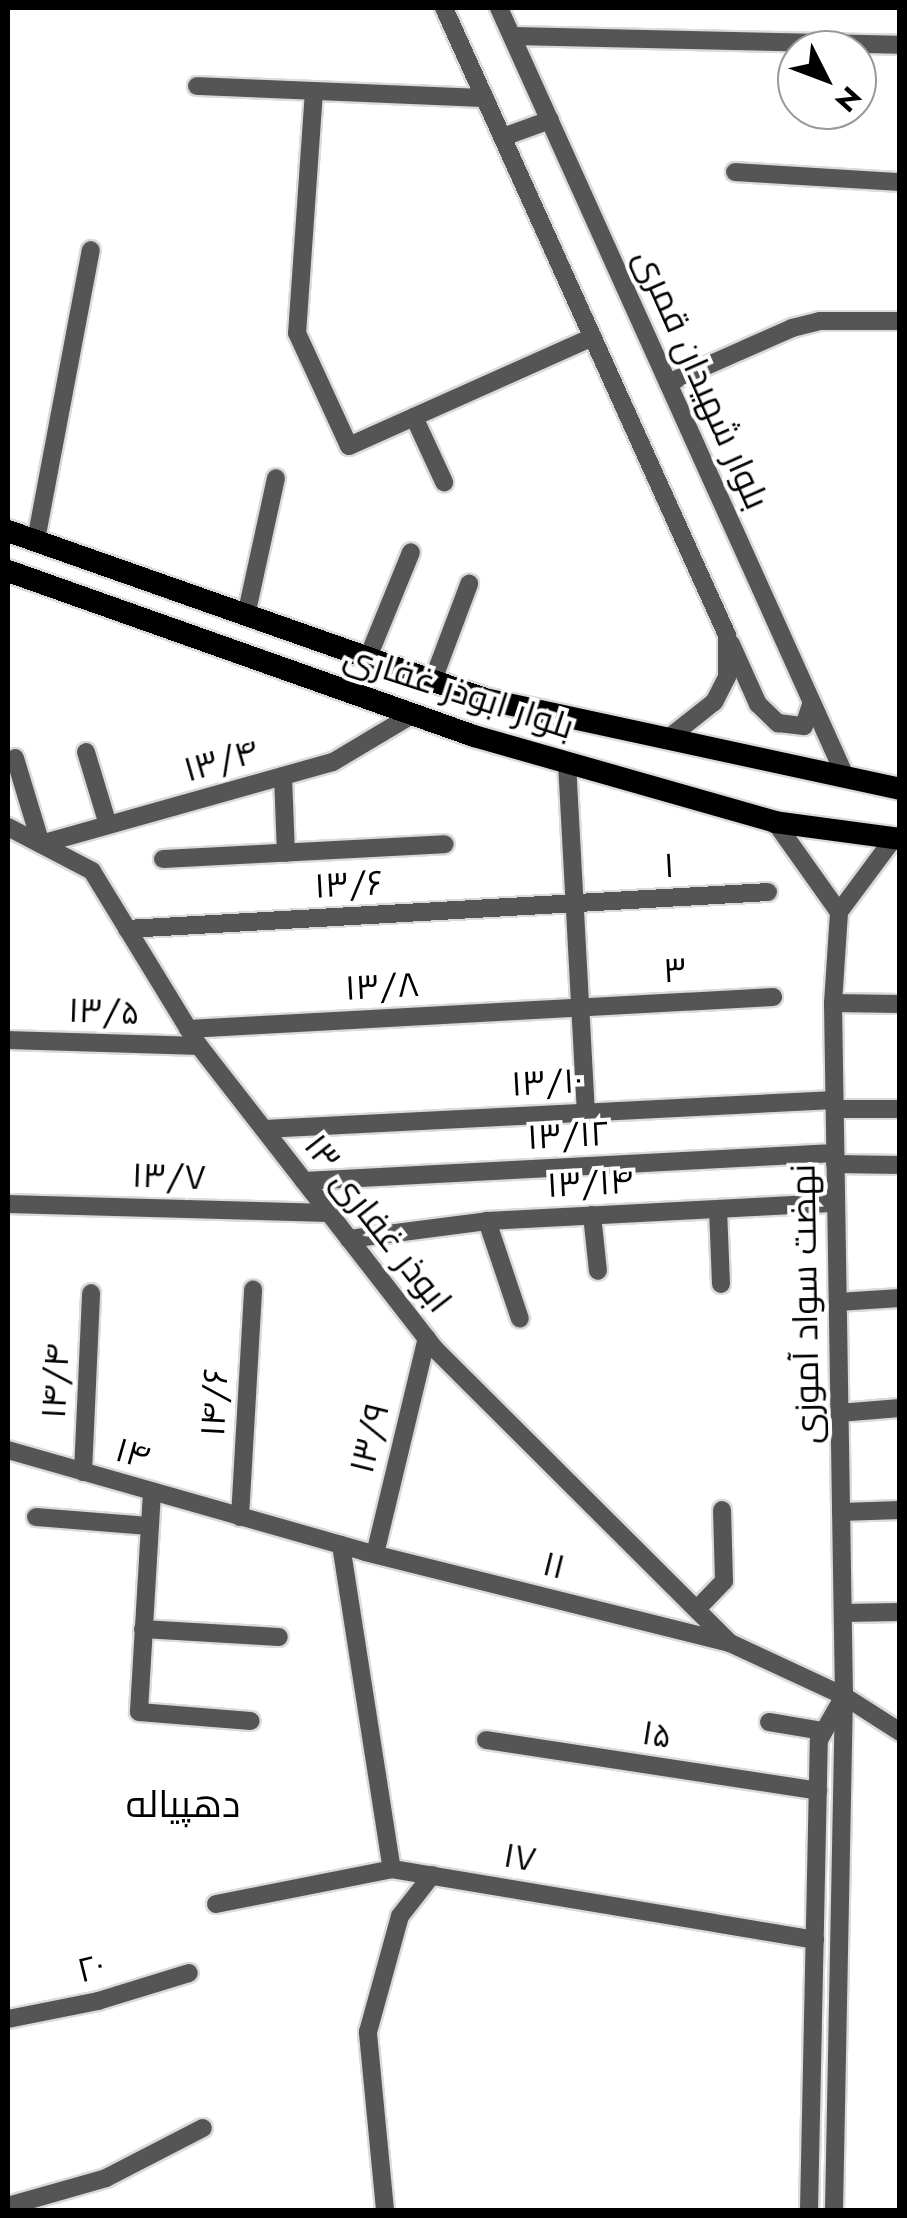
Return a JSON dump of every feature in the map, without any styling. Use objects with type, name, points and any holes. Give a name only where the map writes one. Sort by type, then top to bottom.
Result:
[{"type":"main road","name":"بلوار ابوذر غفاری","points":[[8,531],[247,611],[484,699],[900,789]]},
{"type":"main road","name":"بلوار ابوذر غفاری","points":[[10,574],[410,716],[774,822],[897,839]]},
{"type":"street","points":[[444,8],[758,704],[778,722],[804,726],[812,702]]},
{"type":"street","name":"بلوار شهیدان قمری","points":[[499,8],[846,778]]},
{"type":"street","points":[[512,36],[900,45]]},
{"type":"street","points":[[197,86],[485,98]]},
{"type":"street","points":[[314,91],[297,332],[349,446],[593,337]]},
{"type":"street","points":[[503,138],[550,120]]},
{"type":"street","points":[[736,172],[900,182]]},
{"type":"street","points":[[36,540],[91,250]]},
{"type":"street","points":[[668,383],[792,328],[832,320],[900,321]]},
{"type":"street","points":[[414,417],[444,482]]},
{"type":"street","points":[[247,611],[276,478]]},
{"type":"street","points":[[369,655],[411,552]]},
{"type":"street","points":[[433,680],[469,584]]},
{"type":"street","points":[[666,740],[714,702],[728,677],[727,635]]},
{"type":"street","name":"۱۳/۴","points":[[40,844],[333,762],[410,716]]},
{"type":"street","points":[[86,752],[108,825]]},
{"type":"street","points":[[15,758],[40,844]]},
{"type":"street","points":[[566,762],[586,1113]]},
{"type":"street","points":[[283,776],[286,852]]},
{"type":"street","points":[[774,822],[839,912],[897,839]]},
{"type":"street","name":"۱۳ ابوذر غفاری","points":[[8,827],[92,871],[199,1046],[427,1338],[730,1643]]},
{"type":"street","points":[[164,859],[445,844]]},
{"type":"street","name":"۱","points":[[574,903],[768,892]]},
{"type":"street","name":"۱۳/۶","points":[[128,929],[574,903]]},
{"type":"street","name":"نهضت سواد آموزی","points":[[834,2210],[844,1696],[833,1003],[839,912]]},
{"type":"street","name":"۳","points":[[580,1008],[773,997]]},
{"type":"street","points":[[833,1003],[900,1004]]},
{"type":"street","name":"۱۳/۸","points":[[188,1029],[580,1008]]},
{"type":"street","name":"۱۳/۵","points":[[8,1040],[199,1046]]},
{"type":"street","name":"۱۳/۱۰","points":[[264,1129],[834,1104],[900,1109]]},
{"type":"street","name":"۱۳/۱۲","points":[[304,1181],[835,1159],[900,1165]]},
{"type":"street","name":"۱۳/۱۴","points":[[349,1238],[487,1221],[836,1203]]},
{"type":"street","name":"۱۳/۷","points":[[8,1204],[329,1213]]},
{"type":"street","points":[[718,1209],[721,1284]]},
{"type":"street","points":[[592,1215],[598,1271]]},
{"type":"street","points":[[487,1221],[520,1319]]},
{"type":"street","name":"۱۴/۶","points":[[240,1518],[253,1290]]},
{"type":"street","name":"۱۴/۴","points":[[83,1472],[92,1292]]},
{"type":"street","points":[[838,1302],[900,1298]]},
{"type":"street","name":"۱۳/۹","points":[[374,1554],[427,1338]]},
{"type":"street","points":[[840,1412],[900,1408]]},
{"type":"street","name":"۱۴","points":[[8,1450],[240,1518]]},
{"type":"street","points":[[152,1492],[140,1712],[251,1721]]},
{"type":"street","points":[[697,1609],[724,1581],[722,1510]]},
{"type":"street","points":[[841,1512],[900,1510]]},
{"type":"street","points":[[36,1516],[149,1526]]},
{"type":"street","name":"۱۱","points":[[240,1518],[730,1643],[844,1696],[900,1732]]},
{"type":"street","points":[[341,1545],[392,1869]]},
{"type":"street","points":[[843,1613],[900,1612]]},
{"type":"street","points":[[142,1629],[279,1637]]},
{"type":"street","points":[[809,2210],[818,1791],[824,1731],[844,1696]]},
{"type":"street","points":[[769,1722],[824,1731]]},
{"type":"street","name":"۱۵","points":[[486,1740],[818,1791]]},
{"type":"street","name":"۱۷","points":[[216,1904],[392,1869],[815,1940]]},
{"type":"street","points":[[385,2210],[368,2032],[400,1916],[432,1875]]},
{"type":"street","name":"۲۰","points":[[8,2019],[189,1973]]},
{"type":"street","points":[[8,2206],[31,2205],[106,2178],[203,2128]]},
{"type":"district","name":"دهپیاله","points":[[183,1804]]}]
